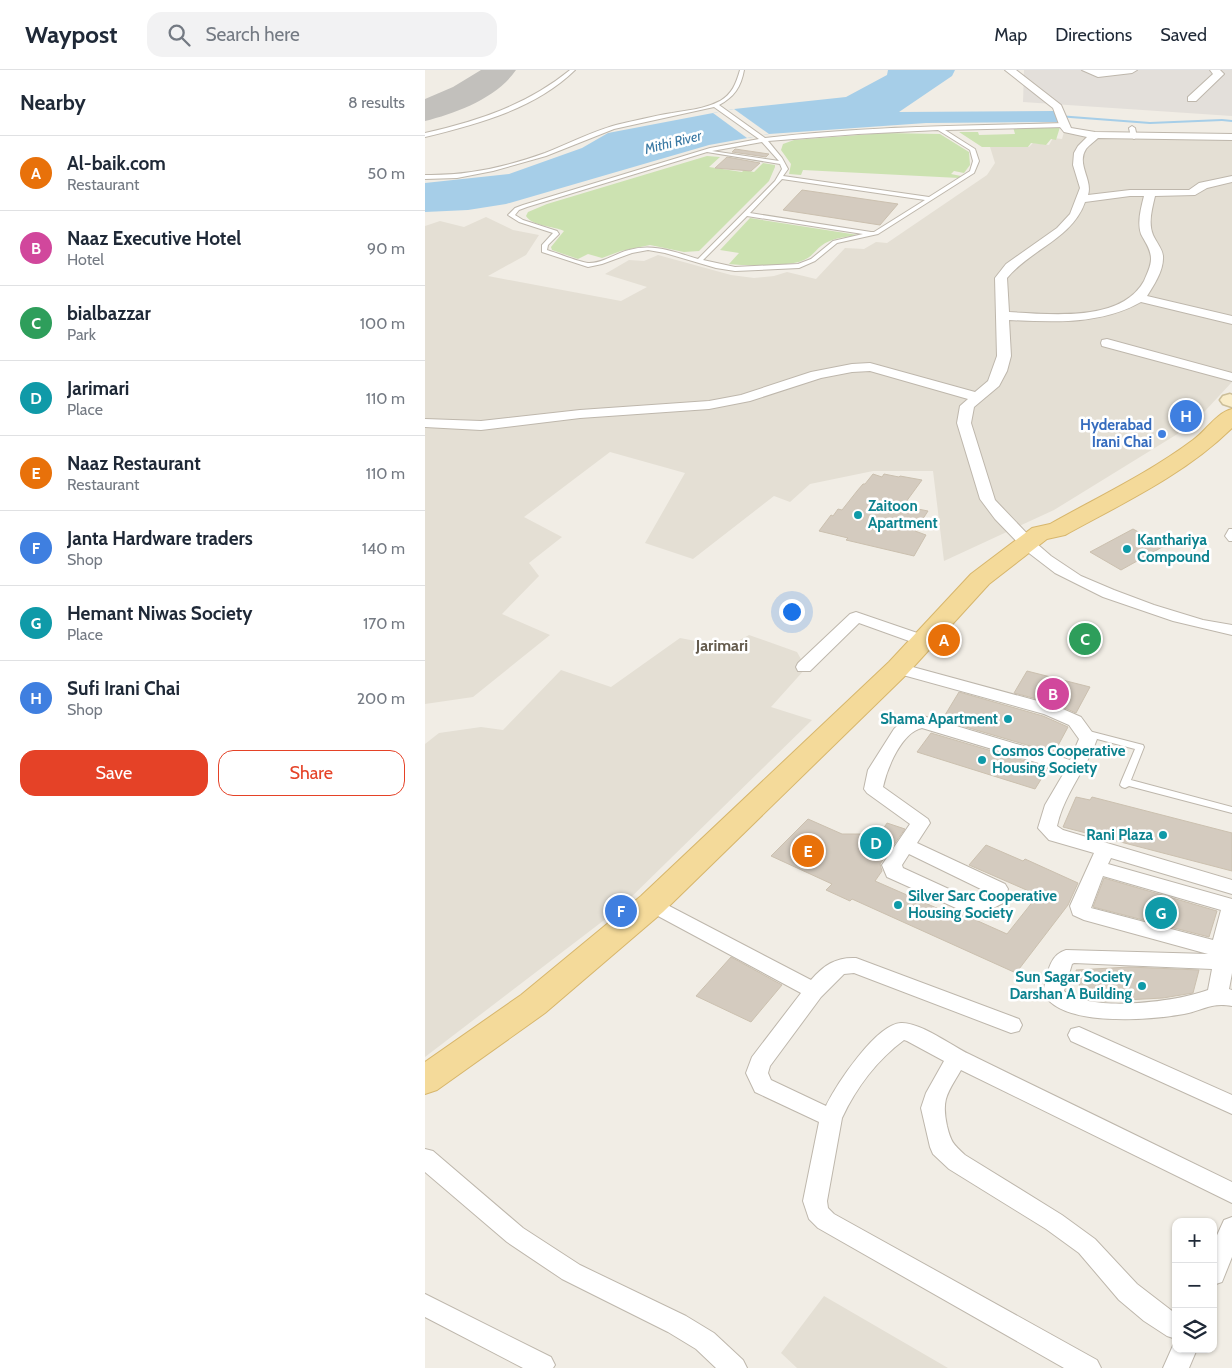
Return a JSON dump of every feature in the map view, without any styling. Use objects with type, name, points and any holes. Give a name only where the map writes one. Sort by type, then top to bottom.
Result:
[{"type":"main road","points":[[425,1080],[533,1004],[652,904],[898,668],[980,579],[1033,538],[1057,530],[1177,463],[1204,443],[1231,403]]},
{"type":"street","points":[[1009,70],[1059,110],[1063,123],[1069,130],[1095,135],[1133,132],[1159,135],[1232,137]]},
{"type":"street","points":[[1087,70],[1098,74],[1132,70]]},
{"type":"street","points":[[1192,99],[1219,74],[1215,70]]},
{"type":"street","points":[[1095,135],[1082,148],[1078,158],[1077,171],[1085,188],[1075,215],[1061,230],[1010,267],[1001,278],[1004,356],[1001,372],[994,383],[967,406],[964,423],[987,499],[993,508],[1033,538],[1057,569],[1096,590],[1191,622],[1232,630]]},
{"type":"street","points":[[1081,199],[1151,193],[1189,193],[1195,192],[1203,185],[1232,178]]},
{"type":"street","points":[[1003,316],[1059,317],[1096,315],[1124,306],[1139,298],[1151,278],[1157,260],[1155,246],[1147,233],[1146,207],[1151,193]]},
{"type":"street","points":[[1139,298],[1232,320]]},
{"type":"street","points":[[1107,343],[1232,377]]},
{"type":"street","points":[[425,422],[458,426],[488,426],[579,414],[690,407],[728,402],[781,388],[836,370],[856,367],[870,367],[977,397]]},
{"type":"street","points":[[804,667],[856,617],[923,641]]},
{"type":"street","points":[[898,668],[1050,710],[1075,721],[1085,733],[1087,739],[1076,768],[1049,813],[1047,828],[1056,835],[1232,887]]},
{"type":"street","points":[[906,845],[998,889],[995,898],[976,910],[894,872],[892,866],[921,822],[873,789],[877,770],[900,733],[908,725],[923,722],[1076,768]]},
{"type":"street","points":[[1097,868],[1229,905],[1231,908],[1230,928],[1223,947],[1221,950],[1216,950],[1084,914],[1080,910],[1080,906],[1105,850]]},
{"type":"street","points":[[652,904],[814,991]]},
{"type":"street","points":[[1066,957],[1229,959],[1224,997],[1183,1006],[1112,1012],[1062,1002],[1053,993],[1061,962],[1066,957]]},
{"type":"street","points":[[831,1118],[763,1086],[757,1073],[760,1062],[814,991],[834,969],[843,964],[856,966],[1011,1024]]},
{"type":"street","points":[[1088,1368],[826,1221],[817,1212],[815,1202],[831,1118],[840,1097],[868,1061],[901,1031],[913,1034],[957,1058],[1232,1193]]},
{"type":"street","points":[[1079,1035],[1232,1105]]},
{"type":"street","points":[[957,1058],[937,1092],[932,1108],[941,1147],[957,1162],[1054,1222],[1087,1246],[1128,1292],[1153,1313],[1172,1325]]},
{"type":"street","points":[[425,1158],[515,1235],[571,1272],[677,1324],[705,1341],[734,1368]]},
{"type":"street","points":[[1217,1264],[1232,1227]]},
{"type":"street","points":[[425,1305],[542,1366]]},
{"type":"street","points":[[1176,1368],[1182,1353]]},
{"type":"lane","points":[[425,135],[477,121],[508,110],[534,98],[559,82],[573,70]]},
{"type":"lane","points":[[425,177],[449,176],[512,166],[560,148],[595,132],[637,121],[715,105],[732,95],[738,86],[742,70]]},
{"type":"lane","points":[[699,260],[780,177],[785,169],[783,163],[764,140],[715,105]]},
{"type":"lane","points":[[939,128],[972,149],[976,161],[974,168],[966,177],[873,234],[835,242],[813,260],[799,266],[735,269],[648,248],[631,251],[594,265],[581,264],[544,251],[545,245],[556,234],[555,232],[521,221],[511,215],[517,209],[525,206],[705,151],[764,140],[939,128],[1063,123]]},
{"type":"lane","points":[[705,151],[783,163]]},
{"type":"lane","points":[[780,177],[931,199]]},
{"type":"lane","points":[[745,214],[873,234]]},
{"type":"lane","points":[[1232,531],[1229,536],[1232,539]]},
{"type":"lane","points":[[1085,733],[1140,747],[1126,783],[1232,810]]},
{"type":"shaded area","points":[[1024,70],[1232,70],[1232,116],[1023,102]]},
{"type":"shaded area","points":[[1064,132],[1092,138],[1178,139],[1179,136],[1232,140],[1232,382],[1192,425],[1054,510],[944,561],[933,471],[873,471],[810,484],[790,502],[774,496],[693,559],[645,543],[685,473],[610,452],[524,517],[562,537],[529,563],[539,576],[502,614],[550,635],[473,697],[425,704],[425,226],[440,221],[464,227],[486,217],[513,230],[539,235],[526,255],[488,276],[621,301],[647,287],[605,274],[629,260],[644,261],[658,255],[731,275],[754,278],[774,276],[787,272],[816,279],[845,248],[864,249],[876,242],[887,243],[987,175],[995,163],[990,147],[1029,147],[1033,143],[1049,145],[1053,138],[1062,139]]},
{"type":"shaded area","points":[[749,635],[797,652],[806,668],[771,707],[812,720],[620,908],[425,1057],[425,744],[439,733],[481,727],[503,730],[561,670],[611,687],[680,638],[727,647]]},
{"type":"shaded area","points":[[824,1296],[948,1368],[797,1368],[781,1353]]},
{"type":"green space","points":[[1013,127],[1060,127],[1056,140],[1051,139],[1046,145],[1031,143],[1028,147],[982,147],[959,132],[978,132],[979,135],[1015,134]]},
{"type":"green space","points":[[885,133],[940,134],[969,152],[970,165],[964,173],[954,171],[951,174],[961,176],[959,178],[803,170],[801,175],[789,174],[791,164],[781,150],[783,144],[794,140]]},
{"type":"green space","points":[[707,156],[720,157],[709,167],[754,172],[763,163],[775,165],[775,167],[769,181],[699,251],[684,252],[650,245],[621,251],[602,258],[588,254],[578,259],[552,250],[551,247],[564,231],[538,224],[526,216],[528,212],[547,204]]},
{"type":"green space","points":[[750,218],[858,235],[829,241],[800,262],[769,265],[729,264],[739,253],[720,250]]},
{"type":"water","name":"Mithi River","points":[[888,70],[955,70],[952,76],[899,112],[1054,111],[1059,122],[926,123],[769,134],[709,145],[506,204],[468,210],[425,212],[425,183],[509,174],[582,148],[608,133],[734,109],[846,97],[887,75]]},
{"type":"pier","points":[[734,109],[769,134],[747,138],[713,113]]},
{"type":"building","points":[[735,149],[769,154],[766,157],[732,152]]},
{"type":"building","points":[[727,157],[760,163],[751,171],[715,168]]},
{"type":"building","points":[[802,190],[898,204],[880,225],[783,210]]},
{"type":"building","name":"Zaitoon Apartment","points":[[873,474],[882,477],[884,474],[922,480],[903,506],[928,511],[915,531],[926,535],[914,556],[846,540],[848,538],[819,531],[831,515],[833,516],[838,509],[842,510]]},
{"type":"building","name":"Kanthariya Compound","points":[[1133,529],[1164,546],[1121,570],[1090,552]]},
{"type":"building","points":[[1027,671],[1090,687],[1076,713],[1056,704],[1014,693]]},
{"type":"building","name":"Shama Apartment","points":[[959,692],[1043,716],[1068,727],[1054,753],[942,720]]},
{"type":"building","name":"Cosmos Cooperative Housing Society","points":[[931,733],[1048,768],[1035,789],[917,752]]},
{"type":"building","name":"Rani Plaza","points":[[1076,797],[1090,800],[1092,797],[1232,833],[1232,871],[1063,827]]},
{"type":"building","name":"Silver Sarc Cooperative Housing Society","points":[[808,819],[842,834],[880,834],[887,823],[905,829],[880,864],[882,871],[875,881],[948,913],[951,909],[1007,934],[1038,895],[969,865],[986,845],[1023,861],[1025,859],[1078,883],[1068,905],[1016,973],[852,899],[850,901],[826,890],[832,884],[771,856]]},
{"type":"building","points":[[1104,878],[1217,911],[1209,937],[1093,907]]},
{"type":"building","points":[[731,957],[782,985],[751,1022],[696,996]]},
{"type":"building","name":"Sun Sagar Society Darshan A Building","points":[[1129,967],[1199,970],[1193,993],[1163,998],[1106,1001],[1082,997],[1076,970]]},
{"type":"waterway","points":[[1058,116],[1150,123],[1232,121]]},
{"type":"taxiway","points":[[425,111],[474,89],[500,70]]},
{"type":"place","name":"Sufi Irani Chai","points":[[1186,416]]},
{"type":"place","name":"Hyderabad Irani Chai","points":[[1162,434]]},
{"type":"place","name":"Zaitoon Apartment","points":[[858,515]]},
{"type":"place","name":"Kanthariya Compound","points":[[1127,549]]},
{"type":"place","name":"bialbazzar","points":[[1085,639]]},
{"type":"place","name":"Al-baik.com","points":[[944,640]]},
{"type":"place","name":"Naaz Executive Hotel","points":[[1053,694]]},
{"type":"place","name":"Shama Apartment","points":[[1008,719]]},
{"type":"place","name":"Cosmos Cooperative Housing Society","points":[[982,760]]},
{"type":"place","name":"Rani Plaza","points":[[1163,835]]},
{"type":"place","name":"Jarimari","points":[[876,843]]},
{"type":"place","name":"Naaz Restaurant","points":[[808,851]]},
{"type":"place","name":"Silver Sarc Cooperative Housing Society","points":[[898,905]]},
{"type":"place","name":"Janta Hardware traders","points":[[621,911]]},
{"type":"place","name":"Hemant Niwas Society","points":[[1161,913]]},
{"type":"place","name":"Sun Sagar Society Darshan A Building","points":[[1142,986]]},
{"type":"district","name":"Jarimari","points":[[722,645]]}]
